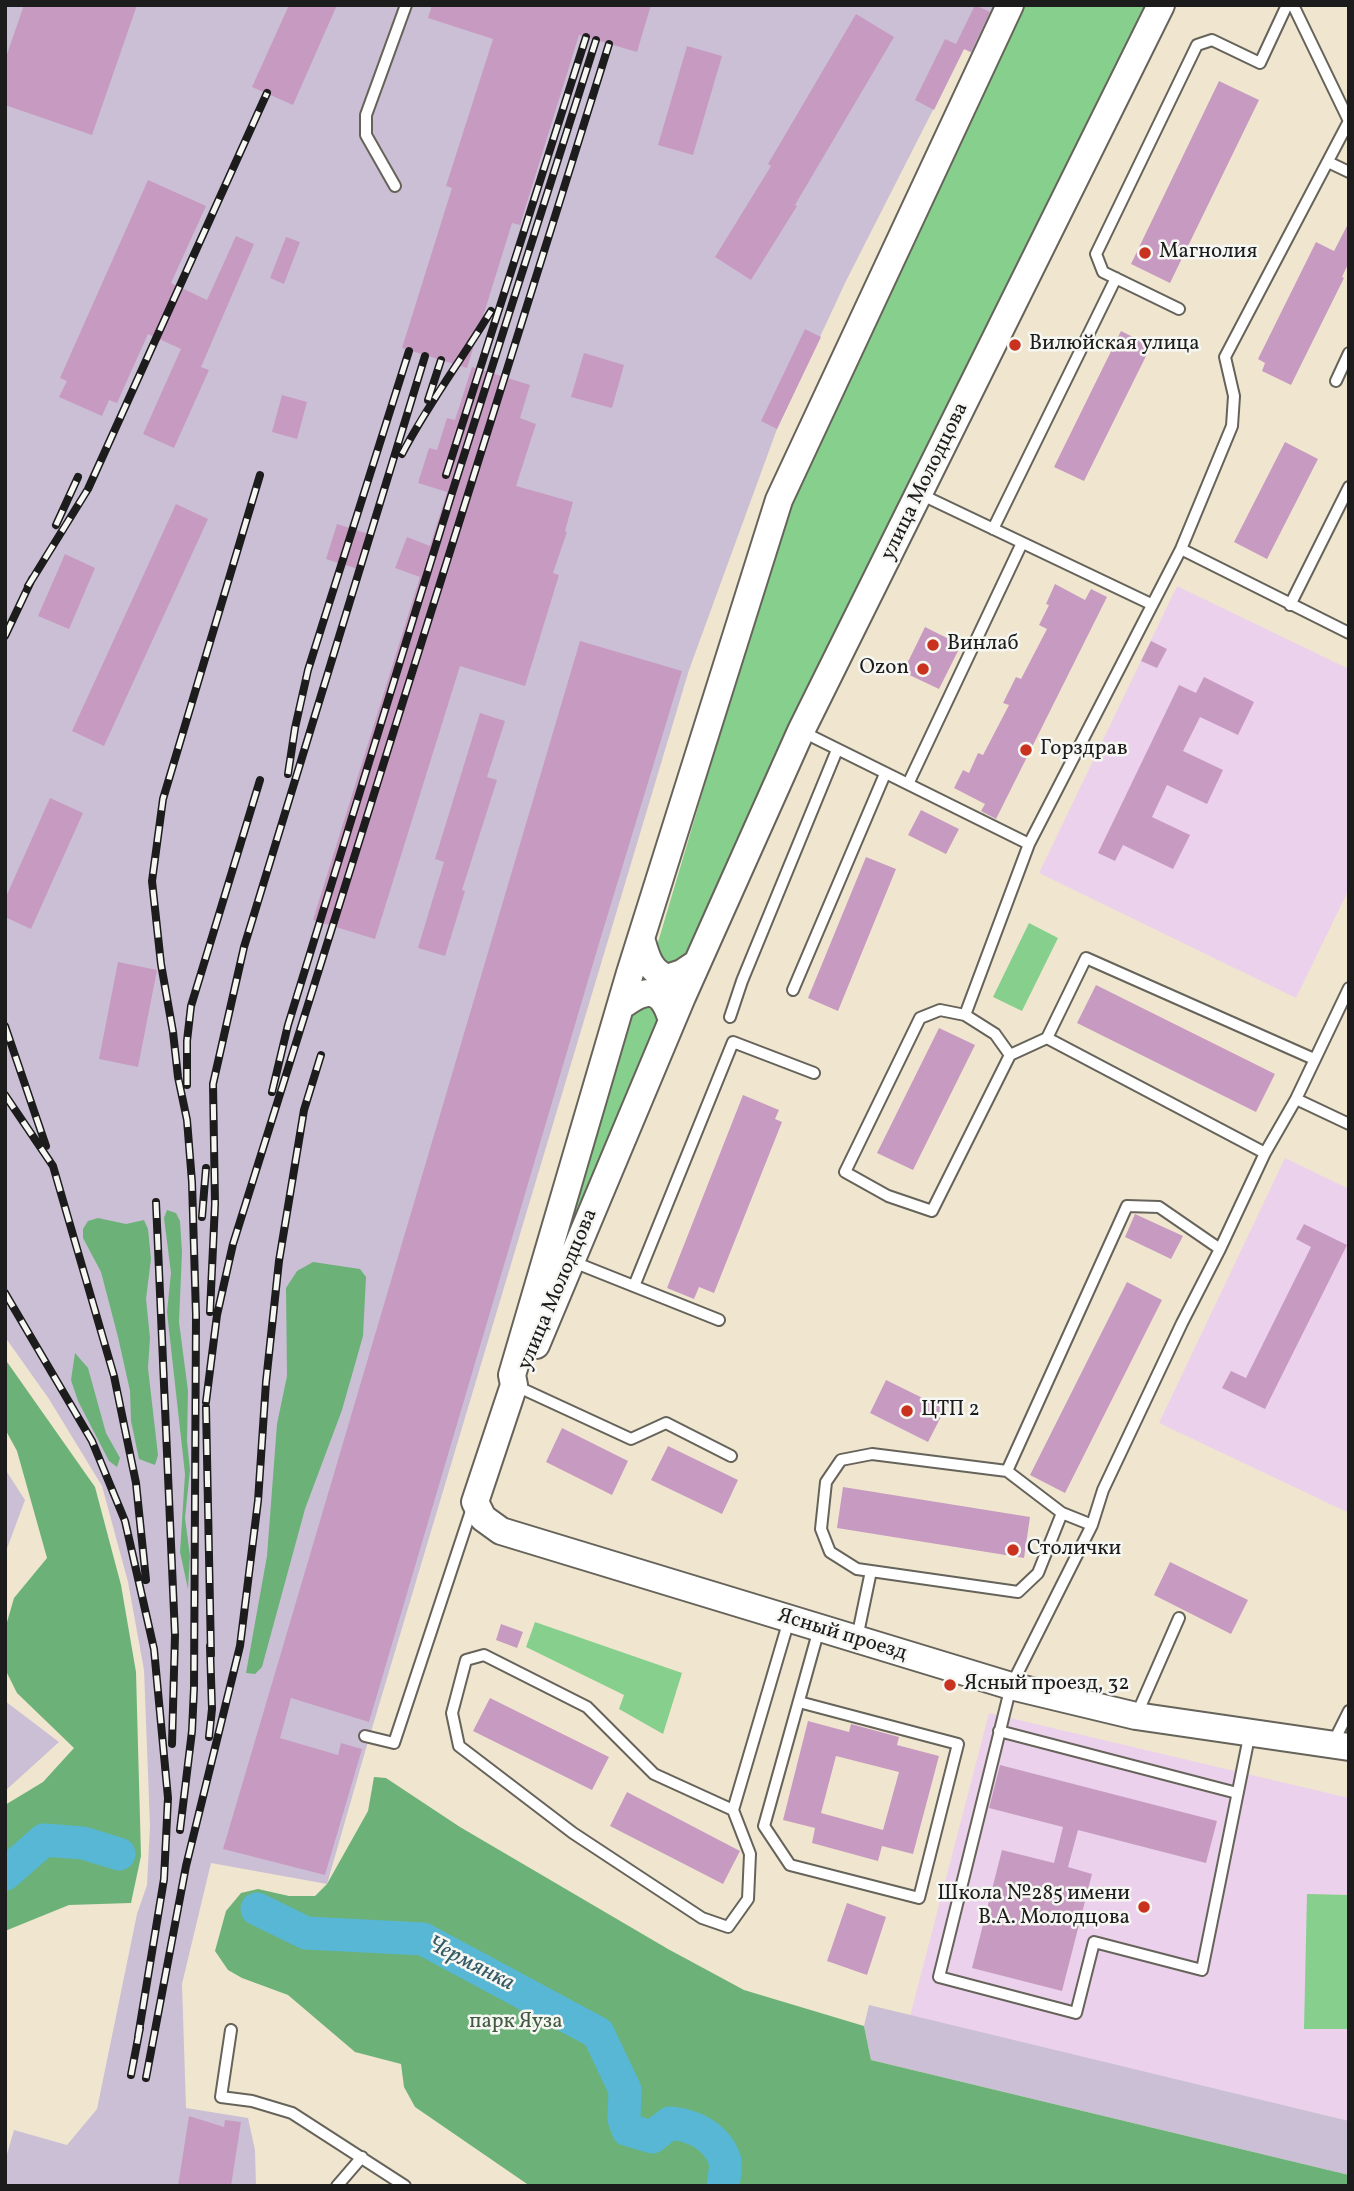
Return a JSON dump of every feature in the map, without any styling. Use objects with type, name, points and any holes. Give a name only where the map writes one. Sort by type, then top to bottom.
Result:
[{"type":"street","name":"улица Молодцова","points":[[1010,5],[779,500],[620,1007],[512,1375],[514,1385],[521,1381],[672,1021],[801,731],[1161,5]]},
{"type":"street","points":[[641,938],[647,960],[657,974],[667,978],[682,973],[697,963]]},
{"type":"street","points":[[620,1007],[635,996],[650,992],[660,996],[668,1007],[672,1021]]},
{"type":"street","points":[[474,1502],[514,1385]]},
{"type":"street","name":"Ясный проезд","points":[[474,1502],[483,1518],[501,1531],[1011,1686],[1136,1716],[1340,1746]]},
{"type":"lane","points":[[395,186],[366,135],[366,115],[407,5]]},
{"type":"lane","points":[[1179,309],[1103,272],[1096,254],[1197,45],[1212,40],[1260,63],[1287,5]]},
{"type":"lane","points":[[965,1014],[1029,844],[1181,549],[1231,426],[1234,396],[1225,357],[1349,121],[1293,5]]},
{"type":"lane","points":[[1328,162],[1349,172]]},
{"type":"lane","points":[[993,529],[1116,278]]},
{"type":"lane","points":[[1336,381],[1349,353]]},
{"type":"lane","points":[[1290,605],[1349,487]]},
{"type":"lane","points":[[920,494],[1151,604]]},
{"type":"lane","points":[[908,784],[1022,542]]},
{"type":"lane","points":[[1181,549],[1349,633]]},
{"type":"lane","points":[[801,731],[1029,844]]},
{"type":"lane","points":[[730,1017],[742,981],[837,750]]},
{"type":"lane","points":[[793,990],[884,774]]},
{"type":"lane","points":[[1010,1055],[995,1034],[965,1014],[940,1010],[920,1018],[845,1172],[888,1196],[932,1211],[1010,1055],[1047,1038],[1086,958],[1314,1059]]},
{"type":"lane","points":[[1250,1732],[1202,1970],[1094,1942],[1076,2012],[939,1977],[1011,1686],[1093,1525],[1103,1489],[1124,1441],[1349,988]]},
{"type":"lane","points":[[1047,1038],[1265,1153]]},
{"type":"lane","points":[[634,1286],[733,1042],[814,1073]]},
{"type":"lane","points":[[1296,1099],[1349,1124]]},
{"type":"lane","points":[[1007,1471],[1127,1206],[1159,1207],[1220,1248]]},
{"type":"lane","points":[[571,1261],[719,1320]]},
{"type":"lane","points":[[514,1385],[631,1440],[666,1423],[731,1456]]},
{"type":"lane","points":[[1062,1513],[1038,1573],[1018,1592],[857,1569],[830,1552],[821,1529],[825,1482],[841,1460],[872,1454],[1007,1471],[1062,1513],[1093,1525]]},
{"type":"lane","points":[[365,1736],[394,1743],[474,1502]]},
{"type":"lane","points":[[857,1640],[871,1571]]},
{"type":"lane","points":[[1136,1716],[1179,1618]]},
{"type":"lane","points":[[733,1810],[654,1774],[587,1707],[484,1655],[466,1660],[452,1713],[459,1746],[573,1833],[702,1917],[728,1927],[748,1899],[750,1854],[733,1810],[789,1620]]},
{"type":"lane","points":[[799,1702],[958,1744],[919,1898],[790,1865],[764,1826],[819,1629]]},
{"type":"lane","points":[[1340,1746],[1349,1711]]},
{"type":"lane","points":[[999,1731],[1237,1793]]},
{"type":"lane","points":[[231,2030],[221,2097],[251,2101],[292,2113],[405,2186]]},
{"type":"lane","points":[[337,2186],[362,2157]]},
{"type":"shaded area","points":[[5,5],[997,5],[974,54],[964,49],[846,281],[777,429],[689,670],[327,1884],[211,1863],[182,1984],[186,2108],[248,2118],[255,2150],[256,2186],[5,2186],[5,2161],[14,2130],[67,2145],[97,2109],[137,1914],[147,1885],[150,1826],[144,1670],[128,1582],[102,1486],[49,1399],[5,1337]]},
{"type":"shaded area","points":[[1177,586],[1349,669],[1349,889],[1296,998],[1039,873]]},
{"type":"shaded area","points":[[1285,1158],[1349,1189],[1349,1513],[1159,1423]]},
{"type":"shaded area","points":[[5,1469],[25,1500],[5,1554]]},
{"type":"shaded area","points":[[5,1701],[59,1742],[5,1791]]},
{"type":"shaded area","name":"Школа №285 имени В.А. Молодцова","points":[[989,1713],[1349,1798],[1349,2121],[910,2016]]},
{"type":"shaded area","points":[[869,2005],[1349,2121],[1349,2175],[871,2060],[864,2026]]},
{"type":"green space","points":[[1022,5],[1146,5],[1047,207],[693,960],[664,967],[656,949],[789,501]]},
{"type":"green space","points":[[1029,923],[1058,938],[1022,1011],[993,997]]},
{"type":"green space","points":[[645,1000],[663,1012],[544,1297],[631,1008]]},
{"type":"green space","points":[[167,1210],[176,1213],[180,1221],[182,1252],[179,1322],[188,1391],[187,1441],[190,1470],[185,1518],[190,1556],[188,1589],[180,1552],[185,1474],[167,1312],[171,1273],[164,1218]]},
{"type":"green space","points":[[98,1218],[126,1224],[144,1220],[148,1229],[151,1259],[146,1299],[150,1338],[148,1368],[158,1455],[155,1465],[139,1459],[131,1421],[130,1391],[118,1337],[101,1272],[83,1238],[83,1229],[88,1221]]},
{"type":"green space","points":[[313,1262],[360,1269],[366,1277],[363,1336],[342,1410],[305,1509],[262,1667],[255,1674],[246,1673],[267,1556],[277,1424],[287,1376],[286,1288],[297,1271]]},
{"type":"green space","points":[[75,1353],[88,1368],[106,1433],[120,1458],[117,1467],[109,1461],[78,1401],[71,1380]]},
{"type":"green space","points":[[5,1359],[95,1487],[121,1585],[136,1672],[141,1856],[131,1903],[69,1905],[5,1931],[5,1805],[43,1782],[74,1748],[17,1693],[5,1669],[5,1629],[14,1598],[47,1558],[17,1451],[5,1429]]},
{"type":"green space","points":[[535,1622],[682,1673],[663,1734],[619,1709],[624,1695],[526,1647]]},
{"type":"green space","name":"парк Яуза","points":[[374,1777],[386,1778],[460,1827],[668,1949],[744,1990],[864,2026],[871,2060],[1349,2175],[1349,2186],[530,2186],[415,2107],[404,2087],[401,2064],[355,2052],[288,1995],[228,1970],[215,1951],[226,1911],[241,1893],[258,1889],[289,1896],[315,1896],[327,1884],[368,1811]]},
{"type":"green space","points":[[1307,1894],[1349,1895],[1349,2029],[1304,2029]]},
{"type":"building","points":[[24,5],[137,5],[92,135],[5,105],[5,60]]},
{"type":"building","points":[[289,5],[337,5],[293,105],[252,87]]},
{"type":"building","points":[[432,5],[651,5],[637,52],[579,35],[520,225],[512,223],[467,368],[402,348],[452,188],[446,186],[493,39],[428,18]]},
{"type":"building","points":[[975,5],[990,12],[971,52],[964,49],[934,110],[915,100],[945,39],[956,44]]},
{"type":"building","points":[[856,14],[894,37],[795,205],[797,206],[751,280],[715,257],[771,166],[768,164]]},
{"type":"building","points":[[687,46],[722,56],[693,155],[658,145]]},
{"type":"building","points":[[1219,81],[1259,100],[1170,283],[1131,264]]},
{"type":"building","points":[[148,180],[206,206],[171,283],[207,300],[236,236],[254,244],[201,367],[209,370],[174,448],[143,434],[181,349],[148,334],[117,403],[109,400],[102,416],[59,397],[67,381],[60,378]]},
{"type":"building","points":[[1349,222],[1349,262],[1342,277],[1344,278],[1291,385],[1262,371],[1265,363],[1258,359],[1316,242],[1334,251]]},
{"type":"building","points":[[286,237],[300,242],[284,284],[270,278]]},
{"type":"building","points":[[805,329],[821,337],[777,429],[761,421]]},
{"type":"building","points":[[1121,331],[1151,346],[1084,481],[1054,467]]},
{"type":"building","points":[[584,353],[624,365],[612,408],[571,397]]},
{"type":"building","points":[[472,367],[530,385],[520,418],[536,424],[516,486],[573,502],[565,531],[567,532],[553,573],[559,575],[525,686],[460,666],[375,939],[313,920],[420,577],[395,568],[407,537],[430,546],[447,492],[418,483],[429,448],[437,450],[447,418],[455,420]]},
{"type":"building","points":[[282,395],[307,402],[297,439],[272,432]]},
{"type":"building","points":[[1285,442],[1318,459],[1267,559],[1234,542]]},
{"type":"building","points":[[176,504],[208,519],[104,746],[72,731]]},
{"type":"building","points":[[337,524],[369,534],[358,569],[326,559]]},
{"type":"building","points":[[65,554],[95,568],[69,629],[38,616]]},
{"type":"building","points":[[1055,584],[1085,600],[1091,589],[1107,597],[996,819],[981,811],[985,804],[954,788],[963,770],[969,773],[978,753],[983,755],[1009,705],[1003,703],[1016,677],[1021,679],[1047,629],[1039,625]]},
{"type":"building","points":[[925,627],[961,645],[939,689],[903,672]]},
{"type":"building","points":[[580,641],[682,671],[369,1722],[291,1698],[280,1738],[338,1755],[341,1743],[362,1749],[325,1875],[223,1849]]},
{"type":"building","points":[[1151,641],[1167,649],[1157,668],[1141,661]]},
{"type":"building","points":[[1204,677],[1254,702],[1238,735],[1200,717],[1183,751],[1223,770],[1207,804],[1167,785],[1152,817],[1190,835],[1173,869],[1123,845],[1115,861],[1098,853],[1179,685],[1196,693]]},
{"type":"building","points":[[480,713],[505,721],[487,777],[497,780],[462,890],[465,891],[445,956],[418,948],[444,862],[435,859]]},
{"type":"building","points":[[50,798],[83,813],[31,929],[5,917],[5,899]]},
{"type":"building","points":[[921,810],[959,829],[946,854],[908,835]]},
{"type":"building","points":[[866,857],[896,869],[838,1011],[808,998]]},
{"type":"building","points":[[118,962],[157,970],[138,1067],[99,1059]]},
{"type":"building","points":[[1096,985],[1275,1074],[1256,1112],[1077,1023]]},
{"type":"building","points":[[939,1028],[975,1045],[913,1170],[877,1153]]},
{"type":"building","points":[[743,1095],[779,1110],[775,1119],[782,1122],[714,1293],[699,1287],[694,1299],[667,1288]]},
{"type":"building","points":[[1135,1214],[1183,1236],[1171,1259],[1125,1237]]},
{"type":"building","points":[[1304,1224],[1347,1245],[1265,1409],[1222,1388],[1231,1371],[1246,1378],[1311,1247],[1296,1239]]},
{"type":"building","points":[[1127,1282],[1162,1300],[1065,1493],[1030,1475]]},
{"type":"building","name":"ЦТП 2","points":[[886,1380],[945,1409],[928,1442],[870,1413]]},
{"type":"building","points":[[562,1428],[628,1461],[612,1495],[546,1462]]},
{"type":"building","points":[[668,1446],[738,1480],[722,1514],[651,1480]]},
{"type":"building","points":[[843,1487],[1030,1517],[1024,1558],[837,1528]]},
{"type":"building","points":[[1170,1562],[1248,1600],[1231,1634],[1154,1595]]},
{"type":"building","points":[[501,1624],[523,1632],[517,1648],[496,1640]]},
{"type":"building","points":[[490,1698],[609,1757],[592,1790],[473,1731]]},
{"type":"building","points":[[808,1721],[849,1732],[851,1724],[899,1737],[897,1745],[939,1756],[913,1854],[882,1846],[878,1861],[812,1843],[815,1828],[783,1820]],"holes":[[[836,1756],[899,1772],[883,1830],[821,1813]]]},
{"type":"building","points":[[1000,1765],[1217,1821],[1206,1863],[1078,1830],[1068,1867],[1092,1874],[1062,1991],[972,1968],[1002,1850],[1054,1863],[1063,1827],[989,1808]]},
{"type":"building","points":[[627,1792],[740,1851],[723,1884],[610,1826]]},
{"type":"building","points":[[847,1903],[886,1917],[867,1975],[827,1961]]},
{"type":"building","points":[[189,2116],[224,2127],[225,2120],[241,2122],[231,2186],[178,2186]]},
{"type":"waterway","name":"Чермянка","points":[[5,1874],[44,1840],[83,1843],[119,1854]]},
{"type":"waterway","name":"Чермянка","points":[[257,1909],[306,1933],[423,1939],[598,2033],[625,2090],[624,2119],[628,2130],[652,2137],[670,2123],[686,2126],[709,2137],[724,2158],[723,2186]]},
{"type":"railway","points":[[446,475],[586,37]]},
{"type":"railway","points":[[272,1092],[288,1025],[452,493],[596,40]]},
{"type":"railway","points":[[206,1402],[217,1315],[233,1244],[609,44]]},
{"type":"railway","points":[[28,586],[88,489],[267,93]]},
{"type":"railway","points":[[402,454],[491,311]]},
{"type":"railway","points":[[288,774],[308,670],[409,351]]},
{"type":"railway","points":[[210,1312],[215,1204],[213,1084],[244,947],[425,356]]},
{"type":"railway","points":[[428,400],[441,360]]},
{"type":"railway","points":[[180,1830],[192,1731],[194,1688],[196,1315],[192,1182],[187,1120],[161,964],[152,881],[163,799],[260,475]]},
{"type":"railway","points":[[56,525],[78,477]]},
{"type":"railway","points":[[5,636],[32,579]]},
{"type":"railway","points":[[187,1085],[187,1041],[191,1006],[260,780]]},
{"type":"railway","points":[[5,1026],[46,1146]]},
{"type":"railway","points":[[146,2078],[186,1866],[240,1646],[258,1501],[266,1382],[279,1261],[304,1110],[321,1055]]},
{"type":"railway","points":[[5,1095],[53,1166],[114,1376],[136,1483],[146,1580]]},
{"type":"railway","points":[[202,1217],[206,1168]]},
{"type":"railway","points":[[156,1202],[175,1635],[172,1744]]},
{"type":"railway","points":[[5,1293],[92,1441],[125,1521],[154,1649],[168,1798],[164,1879],[138,2037]]},
{"type":"railway","points":[[206,1407],[211,1655]]},
{"type":"railway","points":[[209,1737],[212,1709],[210,1646]]},
{"type":"railway","points":[[131,2075],[140,2028]]},
{"type":"place","name":"Магнолия","points":[[1145,253]]},
{"type":"place","name":"Вилюйская улица","points":[[1015,345]]},
{"type":"place","name":"Винлаб","points":[[933,645]]},
{"type":"place","name":"Ozon","points":[[923,669]]},
{"type":"place","name":"Горздрав","points":[[1026,750]]},
{"type":"place","name":"ЦТП 2","points":[[907,1411]]},
{"type":"place","name":"Столички","points":[[1013,1550]]},
{"type":"place","name":"Ясный проезд, 32","points":[[950,1685]]},
{"type":"place","name":"Школа №285 имени В.А. Молодцова","points":[[1144,1907]]}]
